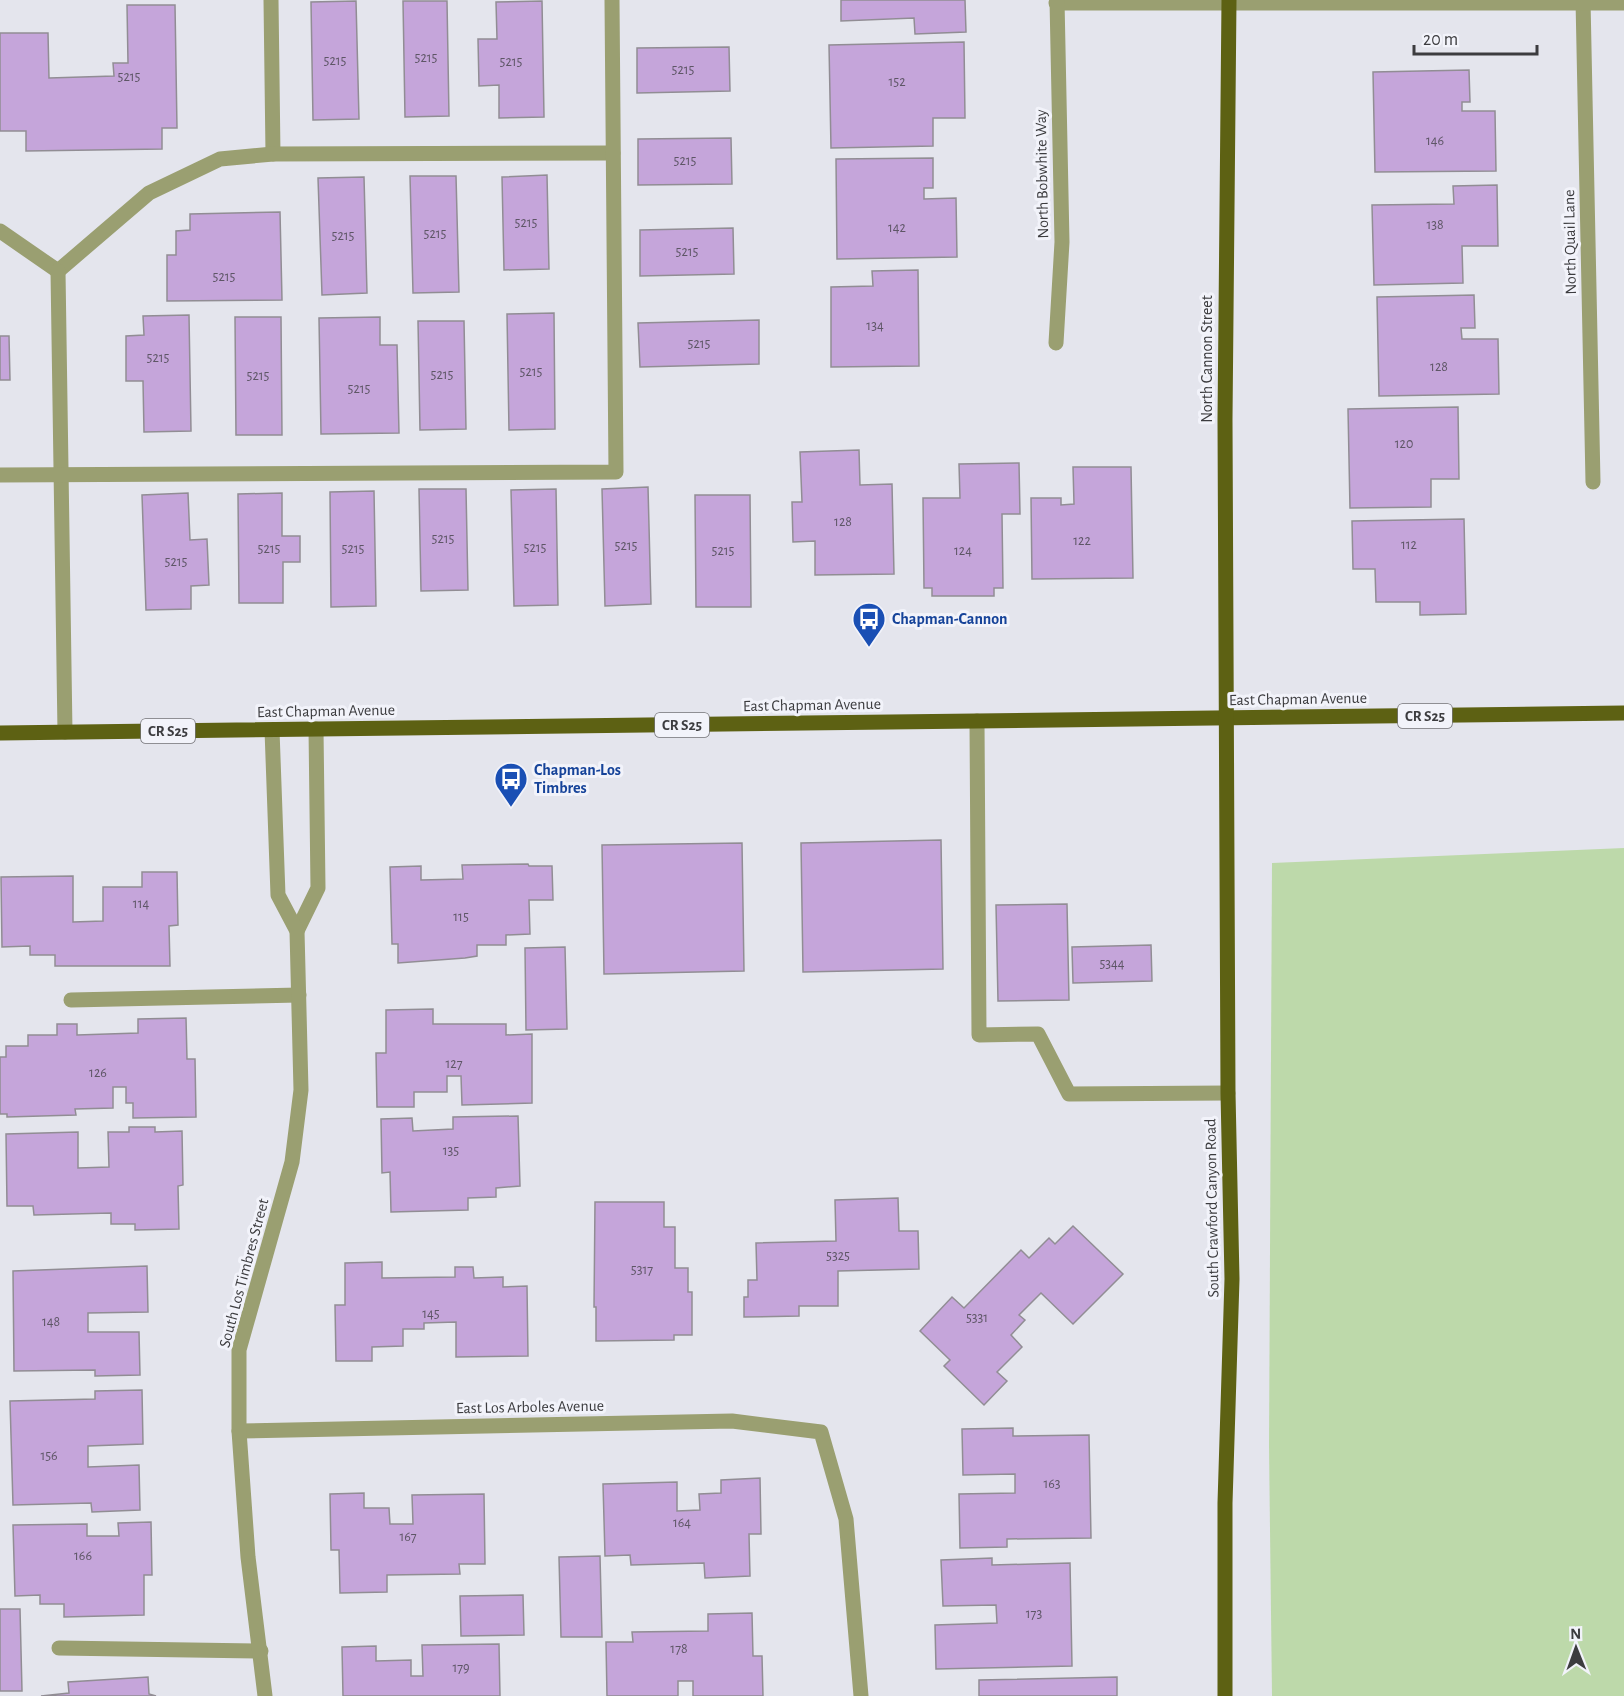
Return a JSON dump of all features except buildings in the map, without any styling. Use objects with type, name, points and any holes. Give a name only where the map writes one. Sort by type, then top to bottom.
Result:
[{"type":"main road","name":"North Cannon Street","points":[[1226,718],[1225,298],[1228,3]]},
{"type":"main road","name":"East Chapman Avenue","points":[[0,733],[1624,713]]},
{"type":"main road","name":"South Crawford Canyon Road","points":[[1226,718],[1228,1093],[1232,1279],[1225,1503],[1226,1696]]},
{"type":"street","points":[[271,0],[273,154]]},
{"type":"street","points":[[0,475],[616,472],[612,0]]},
{"type":"street","name":"North Bobwhite Way","points":[[1056,343],[1062,242],[1057,2],[1624,3]]},
{"type":"street","name":"North Quail Lane","points":[[1583,2],[1593,482]]},
{"type":"street","points":[[65,732],[58,272],[148,193],[220,159],[273,154],[613,153]]},
{"type":"street","points":[[0,231],[58,272]]},
{"type":"street","points":[[977,721],[979,1035],[1038,1034],[1069,1094],[1228,1093]]},
{"type":"street","name":"South Los Timbres Street","points":[[297,931],[318,888],[316,729]]},
{"type":"street","name":"South Los Timbres Street","points":[[265,1696],[248,1557],[239,1431],[239,1350],[292,1162],[301,1090],[297,931],[278,894],[272,730]]},
{"type":"street","points":[[71,1000],[299,995]]},
{"type":"street","name":"East Los Arboles Avenue","points":[[239,1431],[732,1421],[821,1432],[846,1519],[861,1696]]},
{"type":"street","points":[[59,1648],[261,1651]]},
{"type":"green space","points":[[1624,848],[1624,1696],[1272,1696],[1269,1446],[1272,863]]},
{"type":"place","name":"Chapman-Cannon","points":[[869,648]]},
{"type":"place","name":"Chapman-Los Timbres","points":[[511,808]]}]
